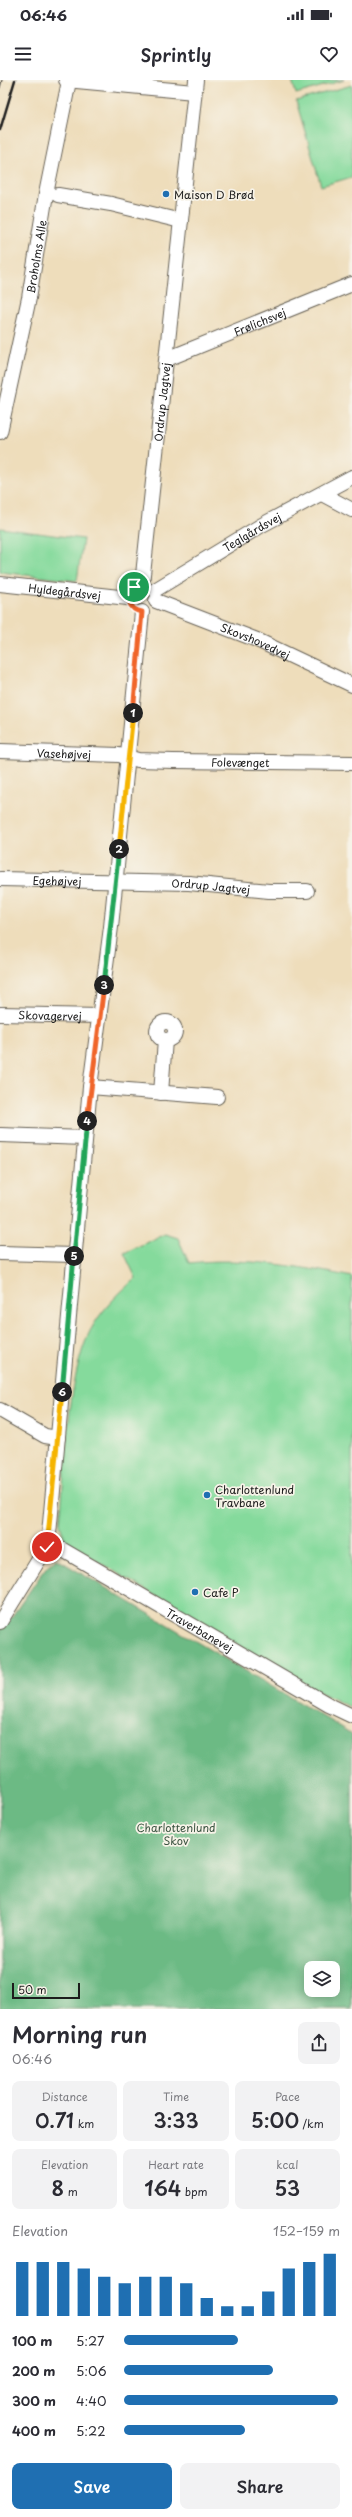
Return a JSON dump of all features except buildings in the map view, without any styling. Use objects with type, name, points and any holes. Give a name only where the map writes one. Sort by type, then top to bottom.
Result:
[{"type":"street","points":[[68,81],[195,86]]},
{"type":"street","name":"Broholms Alle","points":[[0,432],[30,295],[46,194],[68,81]]},
{"type":"street","name":"Ordrup Jagtvej","points":[[142,584],[195,86]]},
{"type":"street","points":[[58,195],[112,204],[181,221]]},
{"type":"street","name":"Frølichsvej","points":[[167,359],[352,284]]},
{"type":"street","name":"Teglgårdsvej","points":[[155,596],[262,525],[352,477]]},
{"type":"street","points":[[322,494],[352,510]]},
{"type":"street","name":"Hyldegårdsvej","points":[[0,584],[128,598]]},
{"type":"street","points":[[142,584],[150,586],[155,596],[151,609],[142,612],[132,607],[128,598],[132,588],[142,584]]},
{"type":"street","name":"Skovshovedvej","points":[[155,596],[257,640],[352,686]]},
{"type":"street","points":[[0,1622],[48,1545],[90,1087],[100,1016],[115,882],[142,612]]},
{"type":"street","name":"Vasehøjvej","points":[[0,751],[119,755],[128,757]]},
{"type":"street","name":"Folevænget","points":[[128,757],[173,761],[352,763]]},
{"type":"street","name":"Egehøjvej","points":[[0,879],[115,882]]},
{"type":"street","name":"Ordrup Jagtvej","points":[[115,882],[217,884],[269,891],[307,891]]},
{"type":"street","name":"Skovagervej","points":[[0,1014],[100,1016]]},
{"type":"street","points":[[162,1093],[165,1040]]},
{"type":"street","points":[[90,1087],[217,1097]]},
{"type":"street","points":[[0,1136],[85,1138]]},
{"type":"street","points":[[0,1253],[74,1255]]},
{"type":"street","points":[[0,1410],[44,1436],[58,1438]]},
{"type":"street","name":"Traverbanevej","points":[[48,1545],[63,1550],[329,1705],[352,1716]]},
{"type":"green space","points":[[292,80],[344,80],[296,94]]},
{"type":"green space","points":[[352,85],[352,177],[321,186],[296,101]]},
{"type":"green space","points":[[0,528],[83,539],[77,581],[0,572]]},
{"type":"green space","name":"Charlottenlund Travbane","points":[[165,1234],[178,1238],[189,1263],[209,1261],[250,1262],[312,1269],[352,1277],[352,1708],[311,1688],[65,1542],[60,1524],[68,1425],[76,1373],[82,1350],[90,1331],[105,1309],[136,1278],[124,1253]]},
{"type":"green space","name":"Charlottenlund Skov","points":[[57,1559],[352,1734],[352,2009],[0,2009],[0,1622],[6,1625],[47,1566]]},
{"type":"tram line","points":[[0,88],[2,80]]},
{"type":"railway","points":[[0,130],[15,80]]},
{"type":"place","name":"Maison D Brød","points":[[166,194]]},
{"type":"place","name":"Charlottenlund Travbane","points":[[207,1495]]},
{"type":"place","name":"Cafe P","points":[[195,1592]]},
{"type":"route","points":[[47,1547],[50,1531],[90,1087],[111,927],[141,636],[142,612],[134,609],[129,603],[128,599],[131,589],[134,587]]}]
